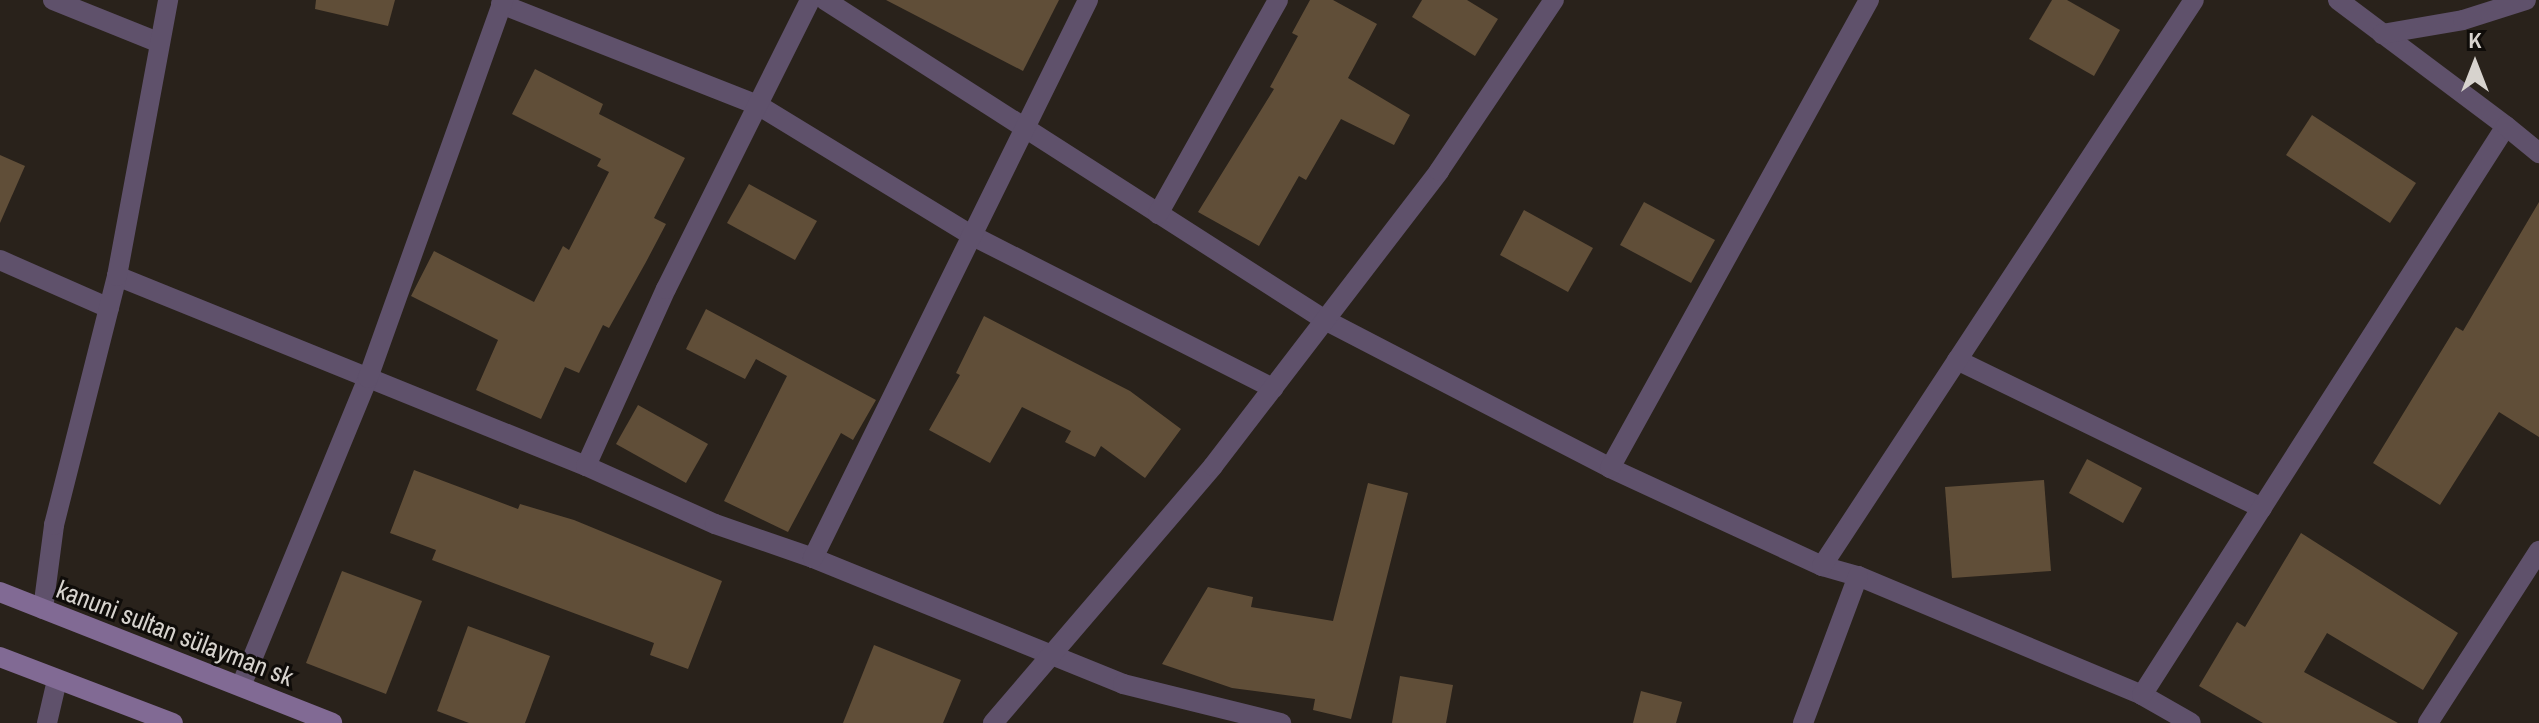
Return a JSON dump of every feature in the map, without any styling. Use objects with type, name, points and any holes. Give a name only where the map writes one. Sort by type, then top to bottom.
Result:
[{"type":"main road","name":"kanuni sultan sülayman sk","points":[[0,592],[332,723]]},
{"type":"main road","points":[[0,657],[173,723]]},
{"type":"street","points":[[53,0],[160,43]]},
{"type":"street","points":[[43,609],[54,525],[117,276],[168,0]]},
{"type":"street","points":[[586,466],[810,0]]},
{"type":"street","points":[[825,0],[1325,320],[1610,468],[1822,566],[1858,576],[2142,695],[2191,723]]},
{"type":"street","points":[[813,558],[1088,0]]},
{"type":"street","points":[[1158,214],[1278,0]]},
{"type":"street","points":[[993,723],[1048,652],[1213,466],[1439,171],[1554,0]]},
{"type":"street","points":[[1610,468],[1869,0]]},
{"type":"street","points":[[1822,566],[2194,0]]},
{"type":"street","points":[[2338,0],[2539,153]]},
{"type":"street","points":[[2382,34],[2463,20],[2526,0]]},
{"type":"street","points":[[241,686],[368,378],[502,2],[758,105],[971,235],[1273,388]]},
{"type":"street","points":[[2142,695],[2506,126]]},
{"type":"street","points":[[0,260],[109,308]]},
{"type":"street","points":[[117,276],[586,466],[715,524],[813,558],[1123,684],[1281,723]]},
{"type":"street","points":[[1957,360],[2262,508]]},
{"type":"street","points":[[2428,723],[2539,551]]},
{"type":"street","points":[[1803,723],[1858,576]]},
{"type":"street","points":[[47,723],[57,680]]},
{"type":"building","points":[[316,0],[395,0],[388,26],[315,9]]},
{"type":"building","points":[[886,0],[1059,0],[1023,71]]},
{"type":"building","points":[[1310,0],[1333,0],[1377,24],[1348,78],[1410,115],[1394,145],[1341,119],[1306,180],[1299,176],[1259,246],[1198,212],[1274,89],[1270,87],[1298,36],[1292,33]]},
{"type":"building","points":[[1422,0],[1467,0],[1498,19],[1475,56],[1412,17]]},
{"type":"building","points":[[2052,0],[2067,0],[2120,30],[2094,76],[2029,39]]},
{"type":"building","points":[[535,69],[603,104],[599,114],[685,158],[654,218],[666,224],[646,262],[609,328],[603,325],[579,373],[565,367],[541,419],[476,390],[498,340],[411,296],[434,251],[534,302],[563,246],[569,250],[609,172],[597,166],[601,159],[512,114]]},
{"type":"building","points":[[2312,115],[2416,183],[2390,223],[2286,155]]},
{"type":"building","points":[[0,155],[25,166],[0,223]]},
{"type":"building","points":[[749,184],[817,221],[795,260],[727,223]]},
{"type":"building","points":[[1644,202],[1715,240],[1691,283],[1620,245]]},
{"type":"building","points":[[2539,202],[2539,437],[2499,412],[2440,505],[2373,463],[2456,327],[2463,331]]},
{"type":"building","points":[[1524,210],[1593,248],[1568,292],[1500,255]]},
{"type":"building","points":[[706,309],[876,400],[853,440],[841,433],[788,532],[724,501],[787,376],[756,359],[745,379],[686,349]]},
{"type":"building","points":[[984,316],[1130,391],[1181,429],[1145,478],[1101,446],[1095,457],[1065,442],[1071,431],[1022,407],[990,463],[929,430],[960,375],[956,373]]},
{"type":"building","points":[[638,405],[708,444],[686,483],[616,444]]},
{"type":"building","points":[[2087,459],[2142,488],[2123,523],[2069,493]]},
{"type":"building","points":[[414,470],[518,509],[520,504],[574,520],[722,581],[688,669],[650,655],[654,643],[432,560],[436,550],[390,533]]},
{"type":"building","points":[[2044,480],[2051,571],[1952,578],[1945,487]]},
{"type":"building","points":[[1368,483],[1408,493],[1351,719],[1313,710],[1315,699],[1232,688],[1162,664],[1208,587],[1253,597],[1251,607],[1333,621]]},
{"type":"building","points":[[2301,533],[2458,633],[2423,690],[2327,633],[2304,672],[2398,723],[2263,723],[2199,686],[2237,622],[2245,627]]},
{"type":"building","points":[[342,571],[422,601],[386,694],[306,663]]},
{"type":"building","points":[[468,626],[550,656],[525,723],[469,723],[437,711]]},
{"type":"building","points":[[874,645],[961,680],[943,723],[843,723]]},
{"type":"building","points":[[1400,676],[1453,685],[1446,723],[1392,723]]},
{"type":"building","points":[[1641,691],[1682,702],[1676,723],[1633,723]]}]
